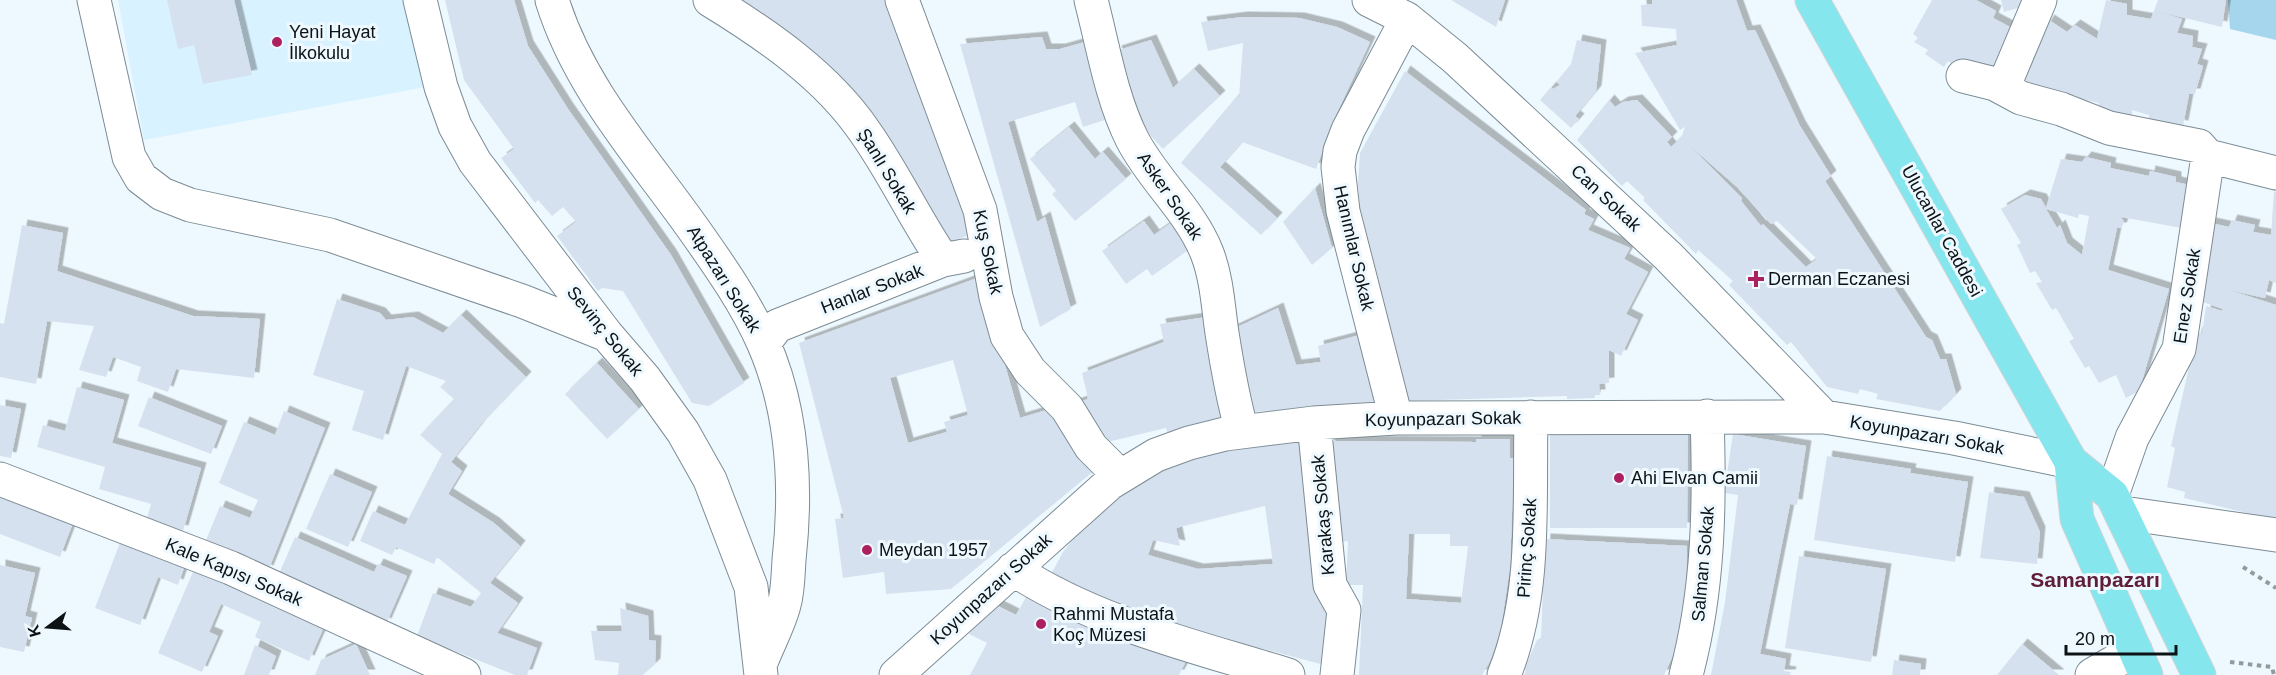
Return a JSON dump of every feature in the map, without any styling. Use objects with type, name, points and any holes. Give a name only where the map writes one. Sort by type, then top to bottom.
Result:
[{"type":"main road","name":"Ulucanlar Caddesi","points":[[1812,0],[2071,462]]},
{"type":"main road","name":"Koyunpazarı Sokak","points":[[2071,462],[2117,504],[2197,669]]},
{"type":"main road","points":[[2071,462],[2077,519],[2140,662]]},
{"type":"street","points":[[94,0],[129,157],[141,178],[162,194],[190,205],[330,235],[522,301],[607,335]]},
{"type":"street","name":"Sevinç Sokak","points":[[420,0],[441,87],[456,126],[475,162],[607,335],[645,379],[676,423],[710,480],[751,587],[762,668]]},
{"type":"street","name":"Atpazarı Sokak","points":[[552,0],[573,53],[598,100],[696,233],[745,306],[764,343],[786,422],[794,465],[792,536],[784,604],[762,668]]},
{"type":"street","name":"Şanlı Sokak","points":[[710,0],[814,73],[835,96],[865,131],[943,261]]},
{"type":"street","name":"Kuş Sokak","points":[[902,0],[973,189],[989,251],[996,297],[1007,336],[1030,371],[1067,408],[1092,447],[1120,476]]},
{"type":"street","name":"Asker Sokak","points":[[1091,0],[1120,109],[1132,138],[1144,160],[1182,208],[1200,236],[1208,255],[1215,277],[1222,333],[1242,431]]},
{"type":"street","name":"Can Sokak","points":[[1369,0],[1407,19],[1455,58],[1668,256],[1824,417]]},
{"type":"street","points":[[1999,86],[2040,0]]},
{"type":"street","name":"Hanımlar Sokak","points":[[1396,418],[1342,211],[1338,167],[1340,151],[1348,130],[1407,19]]},
{"type":"street","points":[[1963,76],[1999,86],[2021,98],[2061,109],[2109,128],[2199,146],[2208,156],[2276,173]]},
{"type":"street","name":"Enez Sokak","points":[[2117,504],[2132,438],[2179,349],[2208,156]]},
{"type":"street","name":"Hanlar Sokak","points":[[764,343],[777,326],[943,261],[989,251]]},
{"type":"street","name":"Salman Sokak","points":[[1686,675],[1703,600],[1707,556],[1709,492],[1707,416]]},
{"type":"street","name":"Pirinç Sokak","points":[[1504,675],[1517,636],[1528,570],[1531,417]]},
{"type":"street","name":"Koyunpazarı Sokak","points":[[896,675],[1120,476],[1156,455],[1189,442],[1242,431],[1314,423],[1396,418],[1824,417],[1954,438],[2071,462]]},
{"type":"street","name":"Karakaş Sokak","points":[[1314,423],[1330,585],[1344,610],[1335,675]]},
{"type":"street","name":"Kale Kapısı Sokak","points":[[0,479],[231,568],[464,675]]},
{"type":"street","points":[[2117,504],[2276,535]]},
{"type":"street","points":[[1013,569],[1042,589],[1115,619],[1216,654],[1288,675]]},
{"type":"street","points":[[1216,654],[1266,675]]},
{"type":"street","points":[[2092,675],[2140,662]]},
{"type":"path","points":[[2197,669],[2239,661],[2272,667],[2274,675]]},
{"type":"shaded area","name":"Yeni Hayat İlkokulu","points":[[118,0],[420,0],[436,85],[144,140]]},
{"type":"shaded area","points":[[2228,0],[2276,0],[2276,40],[2230,29]]},
{"type":"building","points":[[167,0],[234,0],[252,75],[203,84],[194,45],[178,49]]},
{"type":"building","points":[[445,0],[514,0],[528,46],[568,109],[671,255],[744,383],[709,406],[692,403],[623,291],[602,288],[598,291],[557,236],[576,222],[563,207],[552,216],[538,200],[535,203],[501,158],[514,149],[464,80]]},
{"type":"building","points":[[729,0],[897,0],[981,231],[939,246],[885,141]]},
{"type":"building","points":[[1451,0],[1505,0],[1496,27]]},
{"type":"building","points":[[1652,0],[1736,0],[1747,31],[1755,30],[1800,126],[1831,176],[1825,181],[1926,337],[1932,340],[1940,359],[1946,359],[1956,394],[1940,411],[1876,399],[1878,394],[1860,389],[1858,394],[1827,387],[1791,342],[1787,345],[1729,285],[1733,281],[1698,250],[1696,254],[1643,200],[1645,198],[1627,181],[1622,186],[1577,140],[1609,100],[1615,107],[1623,102],[1637,100],[1672,137],[1667,142],[1671,147],[1681,138],[1685,127],[1680,130],[1635,53],[1677,45],[1676,29],[1642,26],[1641,5],[1652,4]],"holes":[[[1688,144],[1737,187],[1771,224],[1777,221],[1817,259],[1806,267],[1763,224],[1761,226],[1741,201],[1742,198]]]},
{"type":"building","points":[[1932,0],[1976,0],[1996,11],[1993,18],[2023,34],[1995,80],[1961,70],[1948,61],[1944,67],[1925,54],[1928,50],[1914,42],[1918,38],[1913,34]]},
{"type":"building","points":[[2001,0],[2023,0],[2025,6],[2004,12]]},
{"type":"building","points":[[2106,0],[2127,4],[2127,15],[2151,19],[2158,0],[2226,0],[2222,27],[2160,12],[2182,19],[2177,33],[2193,36],[2192,47],[2202,49],[2197,64],[2203,66],[2195,94],[2189,94],[2183,126],[2149,120],[2149,115],[2132,110],[2132,116],[2097,110],[2099,103],[2074,95],[2068,101],[2013,79],[2049,20],[2067,32],[2075,25],[2097,39]]},
{"type":"building","points":[[1243,17],[1299,18],[1337,27],[1370,42],[1335,117],[1316,169],[1242,142],[1220,167],[1277,218],[1261,235],[1181,163],[1237,96],[1239,97],[1243,43],[1208,51],[1201,22]]},
{"type":"building","points":[[1042,37],[1046,49],[1060,49],[1092,40],[1114,117],[1083,127],[1075,102],[1008,122],[1037,222],[1045,217],[1071,309],[1040,327],[960,44]]},
{"type":"building","points":[[1151,40],[1173,88],[1194,69],[1220,96],[1163,149],[1137,121],[1116,51]]},
{"type":"building","points":[[1577,40],[1601,45],[1596,91],[1575,116],[1579,119],[1571,128],[1540,100],[1551,87],[1553,89],[1560,85],[1557,81],[1571,64]]},
{"type":"building","points":[[1405,71],[1586,210],[1584,214],[1594,219],[1588,230],[1630,248],[1624,259],[1648,272],[1626,314],[1638,320],[1621,356],[1609,350],[1609,383],[1599,384],[1600,395],[1595,395],[1595,398],[1567,399],[1567,396],[1409,401],[1360,207],[1358,184],[1360,153]]},
{"type":"building","points":[[1069,127],[1095,159],[1103,152],[1126,179],[1075,221],[1052,194],[1056,191],[1030,159]]},
{"type":"building","points":[[2086,157],[2111,163],[2110,168],[2149,176],[2150,171],[2176,177],[2176,182],[2197,187],[2187,229],[2121,217],[2124,222],[2121,228],[2117,228],[2108,270],[2169,289],[2139,391],[2126,398],[2116,375],[2099,383],[2089,366],[2085,368],[2069,341],[2074,339],[2056,308],[2052,310],[2036,283],[2042,282],[2035,271],[2030,273],[2017,245],[2021,243],[2001,209],[2025,195],[2041,199],[2046,208],[2061,159],[2082,162]],"holes":[[[2046,209],[2078,218],[2079,214],[2089,216],[2082,255],[2067,243],[2060,225],[2057,228]]]},
{"type":"building","points":[[1315,188],[1332,248],[1312,265],[1283,222]]},
{"type":"building","points":[[2274,191],[2276,192],[2276,283],[2269,280],[2265,298],[2229,290],[2276,305],[2276,520],[2184,498],[2185,492],[2167,487],[2175,448],[2171,446],[2197,332],[2202,334],[2206,306],[2222,311],[2223,309],[2194,299],[2206,222],[2229,227],[2232,220],[2255,225],[2253,232],[2271,235]]},
{"type":"building","points":[[1144,221],[1154,235],[1171,223],[1190,249],[1152,276],[1147,269],[1126,284],[1102,251]]},
{"type":"building","points":[[22,225],[63,233],[57,271],[193,316],[260,319],[254,378],[176,369],[168,392],[137,381],[141,367],[113,357],[106,377],[79,370],[94,326],[47,321],[36,384],[0,377],[0,323],[4,324]]},
{"type":"building","points":[[980,277],[1020,418],[1050,409],[1095,470],[951,589],[886,594],[884,572],[843,578],[835,519],[844,518],[799,343]],"holes":[[[953,360],[968,415],[944,422],[947,432],[908,443],[890,378]]]},
{"type":"building","points":[[337,299],[380,313],[386,320],[413,317],[443,333],[461,315],[526,377],[481,424],[451,462],[462,471],[448,494],[494,523],[520,546],[490,583],[518,603],[497,633],[537,648],[527,675],[515,675],[417,636],[433,593],[471,607],[481,593],[437,557],[434,564],[396,547],[392,555],[360,541],[373,511],[405,525],[442,454],[420,435],[454,399],[440,387],[446,381],[406,366],[383,440],[352,430],[364,391],[313,375]]},
{"type":"building","points":[[1278,308],[1296,365],[1321,362],[1318,346],[1360,335],[1380,401],[1253,412],[1231,330]]},
{"type":"building","points":[[1207,317],[1221,417],[1185,426],[1168,434],[1166,428],[1099,444],[1074,404],[1088,399],[1082,373],[1164,342],[1160,324]]},
{"type":"building","points":[[597,363],[639,409],[607,439],[565,394]]},
{"type":"building","points":[[77,387],[124,400],[112,443],[201,468],[183,531],[146,521],[151,504],[99,489],[105,467],[37,447],[43,425],[65,431]]},
{"type":"building","points":[[149,397],[222,426],[211,454],[138,426]]},
{"type":"building","points":[[0,405],[21,409],[11,458],[0,456]]},
{"type":"building","points":[[284,411],[325,428],[268,571],[204,545],[220,506],[250,518],[258,500],[219,483],[244,422],[275,435]]},
{"type":"building","name":"Ahi Elvan Camii","points":[[1550,428],[1688,429],[1687,528],[1550,528]]},
{"type":"building","points":[[1733,434],[1806,446],[1797,505],[1790,504],[1760,654],[1786,659],[1784,671],[1791,672],[1790,675],[1711,675],[1725,602],[1738,495],[1724,493]]},
{"type":"building","points":[[1476,439],[1510,439],[1510,458],[1514,458],[1510,567],[1500,634],[1490,661],[1482,675],[1359,675],[1363,585],[1346,585],[1348,541],[1341,542],[1329,441],[1476,442]],"holes":[[[1409,534],[1450,534],[1450,546],[1468,546],[1461,603],[1406,599]]]},
{"type":"building","points":[[1305,440],[1330,613],[1328,666],[1180,627],[1049,578],[1063,552],[1089,519],[1117,494],[1162,470],[1228,449]],"holes":[[[1265,506],[1273,564],[1198,569],[1148,555],[1153,540],[1180,546],[1176,528]]]},
{"type":"building","points":[[1827,456],[1911,469],[1910,473],[1968,482],[1955,562],[1814,540]]},
{"type":"building","points":[[330,474],[372,492],[348,547],[306,529]]},
{"type":"building","points":[[0,491],[74,520],[60,557],[0,534]]},
{"type":"building","points":[[1989,492],[2024,497],[2040,532],[2037,564],[1980,558]]},
{"type":"building","points":[[295,537],[374,572],[378,564],[407,576],[386,624],[278,576]]},
{"type":"building","points":[[1545,539],[1687,546],[1685,617],[1679,642],[1664,675],[1524,675],[1526,671],[1524,669],[1537,640],[1541,638]]},
{"type":"building","points":[[121,540],[185,565],[178,585],[158,577],[140,625],[95,608]]},
{"type":"building","points":[[1799,556],[1886,569],[1871,662],[1785,648]]},
{"type":"building","points":[[0,565],[35,573],[25,616],[32,618],[24,652],[0,647]]},
{"type":"building","points":[[196,565],[326,622],[309,661],[255,637],[261,622],[221,604],[209,632],[218,636],[202,672],[158,653]]},
{"type":"building","name":"Rahmi Mustafa Koç Müzesi","points":[[1030,590],[1187,659],[1179,675],[970,675],[987,643],[969,634],[986,600],[1016,615]]},
{"type":"building","points":[[620,608],[648,616],[649,640],[656,641],[655,664],[643,675],[618,675],[619,663],[595,660],[591,631],[622,631]]},
{"type":"building","points":[[356,644],[370,675],[315,675],[321,660]]},
{"type":"building","points":[[2022,644],[2059,675],[1997,675]]},
{"type":"building","points":[[255,645],[276,656],[269,675],[244,675]]},
{"type":"building","points":[[1894,660],[1921,664],[1920,675],[1892,675]]},
{"type":"place","name":"Yeni Hayat İlkokulu","points":[[277,42]]},
{"type":"place","name":"Derman Eczanesi","points":[[1756,279]]},
{"type":"place","name":"Ahi Elvan Camii","points":[[1619,478]]},
{"type":"place","name":"Meydan 1957","points":[[867,550]]},
{"type":"place","name":"Rahmi Mustafa Koç Müzesi","points":[[1041,624]]},
{"type":"district","name":"Samanpazarı","points":[[2095,580]]}]
